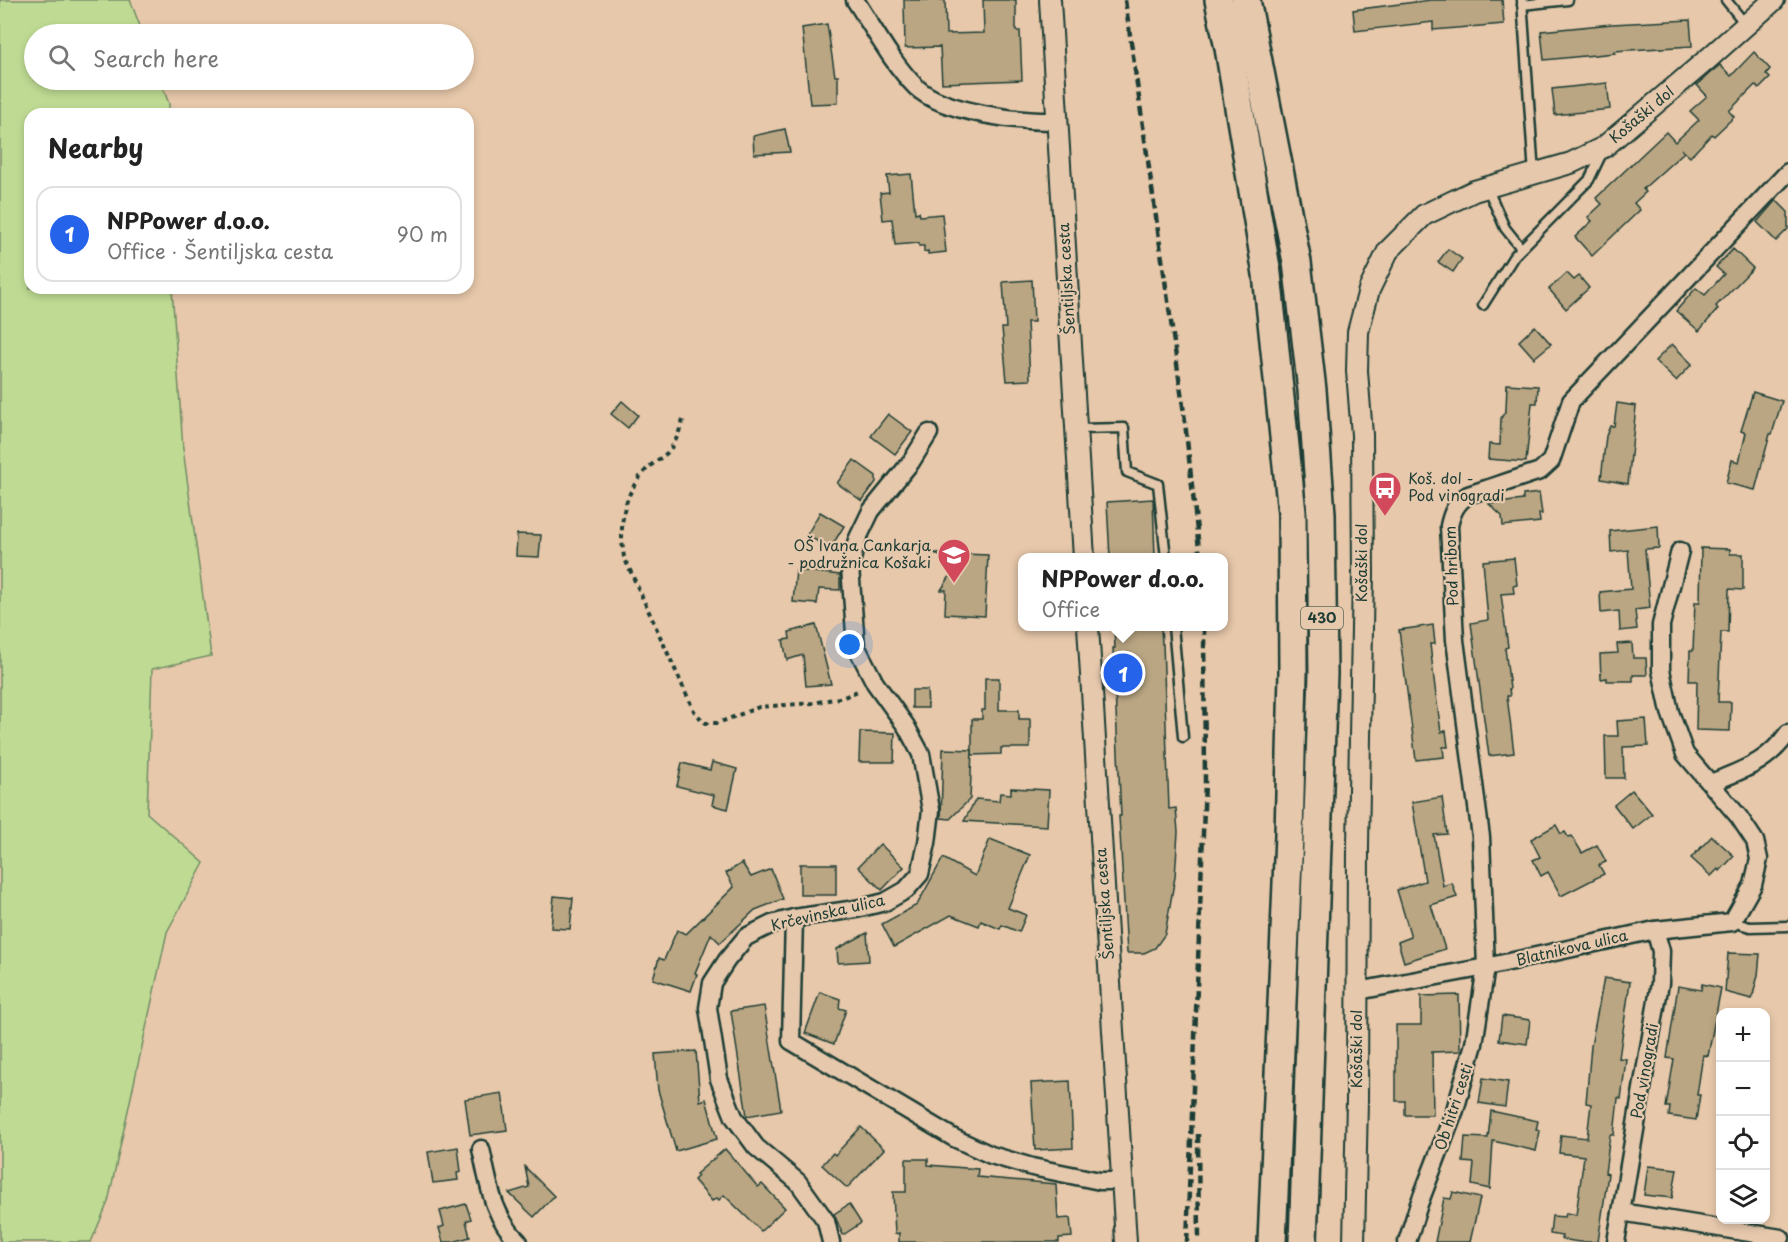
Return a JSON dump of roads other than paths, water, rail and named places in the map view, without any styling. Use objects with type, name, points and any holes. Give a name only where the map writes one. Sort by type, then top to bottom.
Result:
[{"type":"highway","name":"430","points":[[1219,0],[1267,274],[1292,513],[1293,673],[1289,835],[1272,1242]]},
{"type":"highway","name":"430","points":[[1246,0],[1297,262],[1312,390],[1321,514],[1323,674],[1303,1242]]},
{"type":"street","points":[[855,0],[901,68],[918,88],[938,101],[976,113],[1039,122],[1058,121]]},
{"type":"street","name":"Šentiljska cesta","points":[[1050,0],[1084,553]]},
{"type":"street","name":"Košaški dol","points":[[1353,1242],[1363,574],[1362,435],[1357,371],[1359,332],[1369,290],[1388,251],[1424,215],[1474,191],[1571,163],[1604,147],[1774,0]]},
{"type":"street","name":"Pod hribom","points":[[1486,967],[1481,837],[1455,640],[1449,526],[1451,514],[1458,501],[1468,495],[1540,471],[1547,466],[1551,461],[1571,401],[1788,172]]},
{"type":"street","name":"Krčevinska ulica","points":[[831,1242],[826,1221],[798,1182],[756,1147],[734,1117],[719,1079],[708,1008],[712,983],[746,937],[772,924],[794,918],[856,909],[885,902],[906,890],[920,874],[931,810],[921,754],[906,726],[875,683],[856,646],[850,567],[857,540],[872,511],[929,433]]},
{"type":"street","points":[[1680,551],[1661,626],[1661,670],[1670,712],[1685,754],[1712,783],[1755,841],[1759,859],[1753,885],[1732,922]]},
{"type":"street","name":"Šentiljska cesta","points":[[1088,631],[1126,1242]]},
{"type":"street","points":[[1712,783],[1763,760],[1788,733]]},
{"type":"street","points":[[794,918],[791,1041],[954,1138],[991,1155],[1032,1167],[1100,1181],[1123,1181]]},
{"type":"street","name":"Blatnikova ulica","points":[[1358,991],[1486,967],[1655,930],[1732,922]]},
{"type":"street","name":"Pod vinogradi","points":[[1616,1242],[1660,983],[1660,951],[1655,930]]},
{"type":"street","name":"Ob hitri cesti","points":[[1407,1242],[1455,1110],[1474,1044],[1486,967]]},
{"type":"street","points":[[480,1149],[496,1211],[504,1226],[519,1242]]},
{"type":"street","points":[[1622,1212],[1781,1238]]},
{"type":"lane","points":[[1534,175],[1522,2],[1568,0]]},
{"type":"lane","points":[[1726,0],[1746,25]]},
{"type":"lane","points":[[1483,305],[1514,256],[1589,180],[1604,147]]},
{"type":"lane","points":[[1487,187],[1505,228],[1521,248]]},
{"type":"lane","points":[[1076,429],[1124,428],[1127,472],[1158,484],[1165,553]]},
{"type":"lane","points":[[1173,631],[1183,736]]},
{"type":"lane","name":"Blatnikova ulica","points":[[1732,922],[1750,927],[1788,926]]},
{"type":"railway","points":[[1125,0],[1184,413],[1199,553]]},
{"type":"railway","points":[[1187,1242],[1205,782],[1204,631]]},
{"type":"railway","points":[[1198,1134],[1199,1242]]},
{"type":"place","name":"Koš. dol - Pod vinogradi","points":[[1385,517]]},
{"type":"place","name":"OŠ Ivana Cankarja - podružnica Košaki","points":[[954,584]]},
{"type":"place","name":"NPPower d.o.o.","points":[[1123,673]]}]
